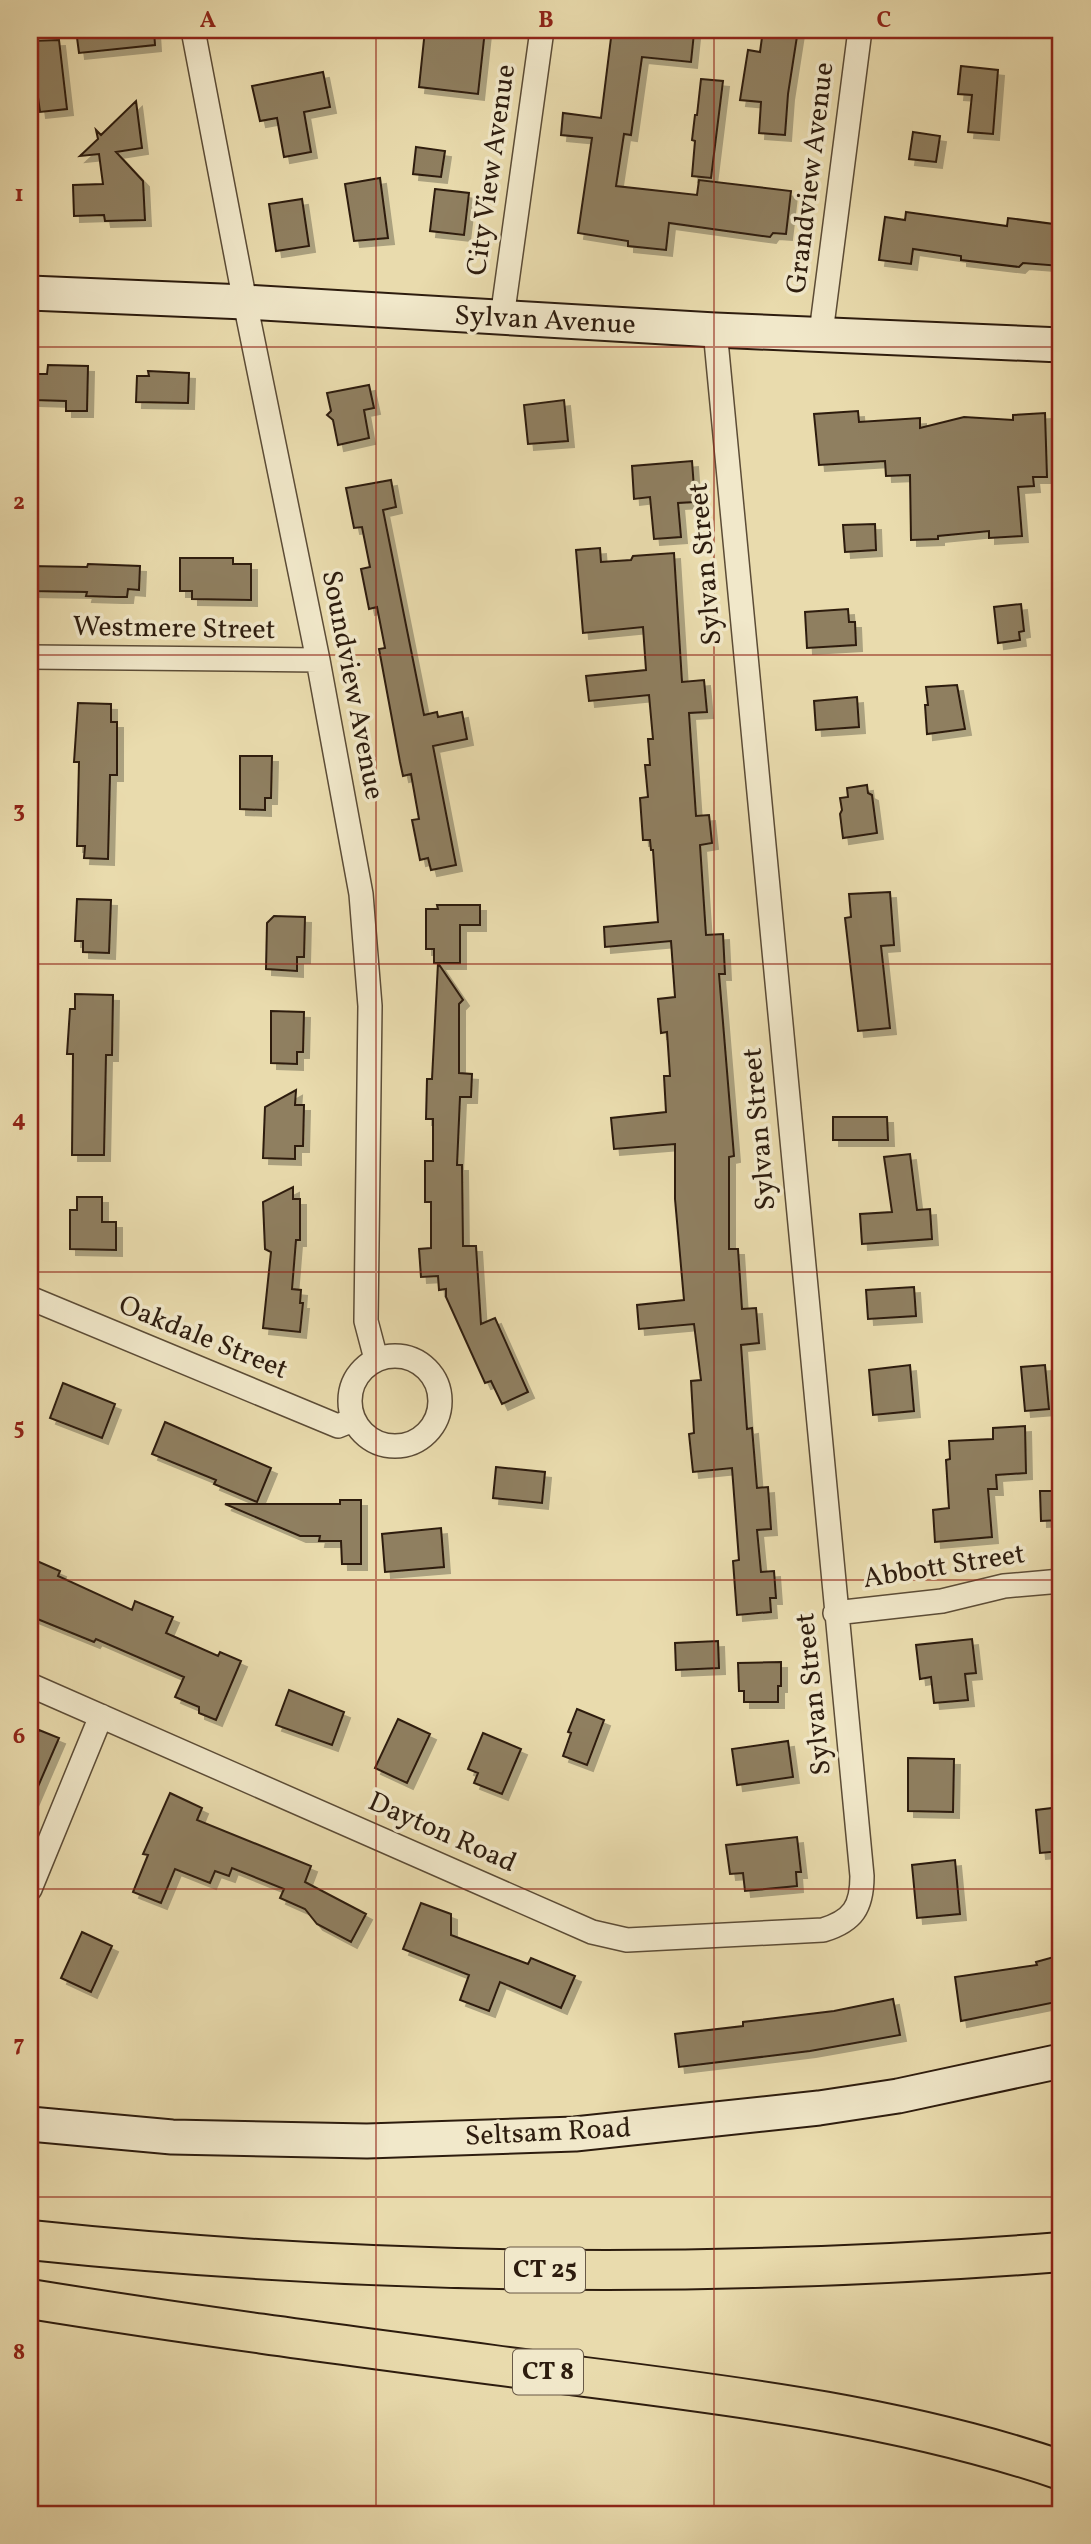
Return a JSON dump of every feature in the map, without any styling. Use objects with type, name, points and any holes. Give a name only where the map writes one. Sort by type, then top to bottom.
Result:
[{"type":"highway","name":"CT 25","points":[[30,2240],[269,2260],[547,2270],[825,2266],[1061,2252]]},
{"type":"highway","name":"CT 8","points":[[30,2299],[198,2325],[757,2399],[856,2416],[955,2439],[1061,2470]]},
{"type":"street","name":"Soundview Avenue","points":[[193,30],[318,660],[361,894],[370,1006],[366,1321],[376,1359]]},
{"type":"street","name":"City View Avenue","points":[[502,318],[542,30]]},
{"type":"street","name":"Grandview Avenue","points":[[821,333],[859,30]]},
{"type":"street","name":"Sylvan Avenue","points":[[30,293],[245,302],[715,330],[1061,345]]},
{"type":"street","name":"Sylvan Street","points":[[715,330],[862,1876],[858,1906],[848,1919]]},
{"type":"street","name":"Westmere Street","points":[[30,657],[318,660]]},
{"type":"street","name":"Oakdale Street","points":[[30,1298],[338,1426],[353,1420]]},
{"type":"street","points":[[391,1355],[404,1356],[430,1371],[437,1384],[439,1414],[423,1437],[411,1444],[397,1447],[384,1445],[372,1440],[353,1420],[351,1392],[356,1378],[364,1367],[376,1359],[391,1355]]},
{"type":"street","name":"Abbott Street","points":[[835,1613],[942,1601],[1004,1586],[1061,1581]]},
{"type":"street","name":"Dayton Road","points":[[30,1685],[592,1932],[627,1940],[796,1932],[822,1930],[848,1919]]},
{"type":"street","points":[[30,1889],[101,1716]]},
{"type":"street","name":"Seltsam Road","points":[[30,2124],[172,2137],[367,2141],[575,2134],[832,2106],[898,2096],[1061,2061]]},
{"type":"building","points":[[76,30],[154,30],[155,45],[79,53]]},
{"type":"building","points":[[425,30],[485,30],[478,94],[419,87]]},
{"type":"building","points":[[612,30],[694,33],[691,62],[642,57],[631,135],[624,134],[616,186],[697,195],[699,180],[791,191],[786,234],[773,233],[770,237],[669,223],[666,250],[628,246],[628,241],[578,233],[592,138],[561,135],[563,113],[601,118]]},
{"type":"building","points":[[763,30],[798,30],[785,135],[759,133],[761,102],[740,100],[748,50],[760,52]]},
{"type":"building","points":[[59,40],[67,109],[40,112],[35,75],[31,75],[30,41]]},
{"type":"building","points":[[961,66],[998,70],[993,134],[968,132],[972,95],[958,94]]},
{"type":"building","points":[[323,72],[330,107],[304,112],[311,152],[284,157],[277,118],[260,121],[252,86]]},
{"type":"building","points":[[701,79],[723,81],[711,178],[692,176],[695,141],[692,140]]},
{"type":"building","points":[[136,101],[142,148],[116,152],[143,181],[145,220],[105,221],[104,215],[74,216],[73,185],[103,184],[99,154],[80,156],[98,139],[96,130],[101,135]]},
{"type":"building","points":[[913,132],[940,136],[936,162],[909,159]]},
{"type":"building","points":[[416,147],[445,151],[441,177],[413,174]]},
{"type":"building","points":[[380,178],[388,238],[354,241],[345,184]]},
{"type":"building","points":[[435,189],[469,193],[464,235],[430,231]]},
{"type":"building","points":[[302,199],[309,246],[276,251],[269,204]]},
{"type":"building","points":[[906,212],[1007,226],[1008,218],[1061,225],[1061,266],[1023,263],[1019,267],[961,260],[961,256],[913,249],[911,264],[879,260],[885,217],[905,220]]},
{"type":"building","points":[[48,365],[88,366],[87,411],[66,411],[66,401],[34,400],[35,374],[47,374]]},
{"type":"building","points":[[148,371],[189,373],[188,403],[136,402],[137,376],[149,376]]},
{"type":"building","points":[[369,385],[374,408],[364,410],[369,438],[338,445],[333,420],[327,415],[331,411],[327,393]]},
{"type":"building","points":[[564,400],[568,441],[528,444],[524,405]]},
{"type":"building","points":[[858,411],[859,422],[920,418],[920,428],[964,417],[1013,420],[1013,415],[1045,413],[1047,477],[1033,477],[1034,486],[1018,487],[1022,536],[989,538],[989,531],[938,536],[938,539],[911,540],[910,475],[886,476],[885,461],[819,465],[814,414]]},
{"type":"building","points":[[692,461],[695,502],[678,503],[681,537],[654,539],[650,497],[634,499],[632,466]]},
{"type":"building","points":[[391,480],[396,507],[383,510],[424,715],[437,712],[438,717],[462,712],[467,739],[433,746],[456,865],[431,870],[428,858],[420,860],[412,820],[419,819],[411,774],[403,776],[379,649],[385,648],[377,607],[369,609],[361,569],[370,567],[362,527],[354,528],[346,488]]},
{"type":"building","points":[[875,524],[876,550],[845,552],[843,525]]},
{"type":"building","points":[[600,548],[601,562],[674,553],[682,682],[704,680],[707,712],[689,713],[696,816],[709,815],[712,843],[700,845],[706,935],[723,934],[725,974],[719,974],[734,1156],[729,1157],[729,1249],[738,1249],[742,1309],[756,1308],[759,1343],[741,1345],[747,1429],[752,1428],[757,1488],[768,1487],[771,1529],[757,1530],[761,1572],[774,1571],[776,1598],[770,1598],[771,1612],[737,1615],[733,1561],[739,1560],[732,1468],[693,1472],[689,1434],[694,1433],[691,1381],[701,1380],[694,1324],[639,1329],[637,1305],[684,1300],[675,1199],[675,1144],[614,1149],[611,1118],[666,1112],[664,1076],[670,1076],[667,1032],[661,1033],[658,999],[675,997],[671,941],[605,947],[604,927],[658,922],[653,850],[650,840],[643,840],[640,798],[648,797],[645,765],[650,765],[648,739],[653,739],[649,695],[589,701],[586,676],[646,670],[643,627],[583,633],[576,550]]},
{"type":"building","points":[[180,558],[233,558],[233,564],[251,564],[251,600],[192,599],[192,591],[180,591]]},
{"type":"building","points":[[88,564],[140,566],[139,590],[128,589],[127,597],[86,596],[87,592],[30,591],[30,566],[87,567]]},
{"type":"building","points":[[1021,604],[1024,631],[1019,632],[1020,640],[998,643],[994,607]]},
{"type":"building","points":[[848,609],[849,622],[855,622],[856,645],[807,648],[805,612]]},
{"type":"building","points":[[957,685],[965,729],[927,734],[926,687]]},
{"type":"building","points":[[857,697],[859,727],[816,730],[814,701]]},
{"type":"building","points":[[78,703],[111,704],[111,722],[117,722],[117,775],[110,775],[108,859],[84,858],[85,846],[77,846],[79,762],[74,762]]},
{"type":"building","points":[[240,756],[272,756],[271,798],[265,798],[265,810],[240,809]]},
{"type":"building","points":[[867,785],[868,793],[872,795],[877,833],[843,838],[840,798],[848,797],[847,788]]},
{"type":"building","points":[[890,892],[894,945],[881,946],[890,1028],[858,1031],[845,918],[851,917],[849,894]]},
{"type":"building","points":[[77,899],[111,900],[109,953],[83,952],[83,941],[75,941]]},
{"type":"building","points":[[437,905],[480,905],[480,925],[460,925],[460,963],[434,963],[434,949],[426,949],[426,909],[438,909]]},
{"type":"building","points":[[274,916],[305,917],[304,957],[297,957],[297,971],[266,969],[267,923]]},
{"type":"building","points":[[438,963],[463,1000],[459,1004],[459,1073],[472,1074],[471,1097],[460,1097],[457,1165],[462,1165],[463,1246],[476,1246],[481,1324],[495,1318],[528,1392],[502,1404],[491,1381],[485,1383],[446,1297],[446,1289],[439,1290],[438,1276],[421,1277],[419,1249],[431,1248],[431,1202],[425,1202],[425,1161],[433,1161],[433,1119],[426,1119],[427,1079],[432,1079]]},
{"type":"building","points":[[75,994],[113,995],[112,1055],[106,1055],[104,1155],[72,1155],[73,1054],[67,1054],[70,1009],[75,1009]]},
{"type":"building","points":[[271,1011],[304,1012],[303,1052],[297,1052],[297,1064],[271,1063]]},
{"type":"building","points":[[296,1090],[295,1105],[304,1105],[303,1146],[295,1146],[295,1159],[263,1158],[265,1107]]},
{"type":"building","points":[[833,1117],[887,1117],[888,1140],[833,1140]]},
{"type":"building","points":[[910,1154],[917,1210],[930,1209],[932,1239],[862,1244],[860,1214],[892,1212],[884,1157]]},
{"type":"building","points":[[293,1187],[293,1199],[300,1199],[300,1240],[296,1240],[292,1289],[301,1290],[300,1303],[303,1303],[300,1332],[263,1328],[271,1252],[265,1249],[263,1202]]},
{"type":"building","points":[[77,1197],[102,1197],[102,1222],[116,1222],[116,1250],[70,1249],[70,1210],[77,1210]]},
{"type":"building","points":[[914,1287],[916,1316],[868,1319],[866,1290]]},
{"type":"building","points":[[910,1365],[914,1411],[873,1415],[869,1370]]},
{"type":"building","points":[[1045,1365],[1049,1409],[1025,1411],[1021,1367]]},
{"type":"building","points":[[63,1383],[115,1404],[102,1438],[50,1418]]},
{"type":"building","points":[[165,1422],[271,1468],[257,1502],[214,1484],[216,1480],[152,1454]]},
{"type":"building","points":[[1025,1426],[1026,1473],[996,1475],[997,1489],[988,1489],[992,1537],[935,1542],[933,1510],[949,1508],[946,1460],[950,1459],[949,1441],[993,1439],[993,1428]]},
{"type":"building","points":[[496,1467],[545,1472],[542,1503],[493,1498]]},
{"type":"building","points":[[1040,1491],[1061,1491],[1061,1520],[1041,1521]]},
{"type":"building","points":[[340,1500],[361,1500],[361,1564],[342,1564],[341,1541],[319,1541],[320,1536],[300,1536],[225,1504],[340,1504]]},
{"type":"building","points":[[441,1528],[444,1567],[385,1572],[382,1534]]},
{"type":"building","points":[[30,1558],[60,1571],[58,1576],[132,1610],[135,1601],[173,1617],[166,1633],[218,1656],[220,1652],[241,1661],[216,1720],[199,1713],[199,1707],[175,1697],[184,1677],[96,1639],[94,1642],[30,1616]]},
{"type":"building","points":[[972,1639],[976,1673],[965,1674],[968,1700],[934,1703],[931,1677],[920,1679],[916,1645]]},
{"type":"building","points":[[718,1641],[719,1668],[676,1670],[675,1643]]},
{"type":"building","points":[[781,1662],[778,1702],[744,1702],[744,1691],[739,1691],[738,1663]]},
{"type":"building","points":[[289,1690],[344,1712],[332,1745],[276,1725]]},
{"type":"building","points":[[577,1709],[604,1720],[587,1765],[563,1756]]},
{"type":"building","points":[[398,1719],[430,1734],[407,1783],[375,1768]]},
{"type":"building","points":[[39,1730],[59,1738],[30,1805],[30,1751]]},
{"type":"building","points":[[483,1733],[521,1749],[502,1794],[474,1783],[478,1773],[468,1769]]},
{"type":"building","points":[[788,1741],[793,1777],[737,1785],[732,1749]]},
{"type":"building","points":[[908,1758],[954,1759],[953,1812],[908,1811]]},
{"type":"building","points":[[170,1793],[202,1808],[197,1820],[311,1866],[305,1882],[366,1914],[351,1942],[317,1924],[305,1909],[280,1898],[284,1889],[232,1868],[229,1876],[215,1871],[210,1883],[175,1869],[161,1903],[133,1892],[148,1855],[143,1854]]},
{"type":"building","points":[[1061,1807],[1061,1851],[1040,1853],[1036,1810]]},
{"type":"building","points":[[797,1837],[801,1872],[796,1872],[797,1886],[745,1891],[743,1873],[730,1874],[726,1845]]},
{"type":"building","points":[[955,1860],[960,1914],[917,1918],[912,1865]]},
{"type":"building","points":[[421,1903],[451,1914],[451,1935],[528,1964],[531,1958],[575,1976],[561,2008],[500,1982],[489,2011],[460,2000],[469,1975],[403,1949]]},
{"type":"building","points":[[82,1932],[112,1946],[91,1992],[61,1978]]},
{"type":"building","points":[[1061,1955],[1061,2001],[961,2021],[955,1977],[1037,1965],[1036,1962]]},
{"type":"building","points":[[893,1999],[900,2035],[810,2051],[679,2067],[675,2034],[743,2026],[743,2022],[834,2011]]}]
